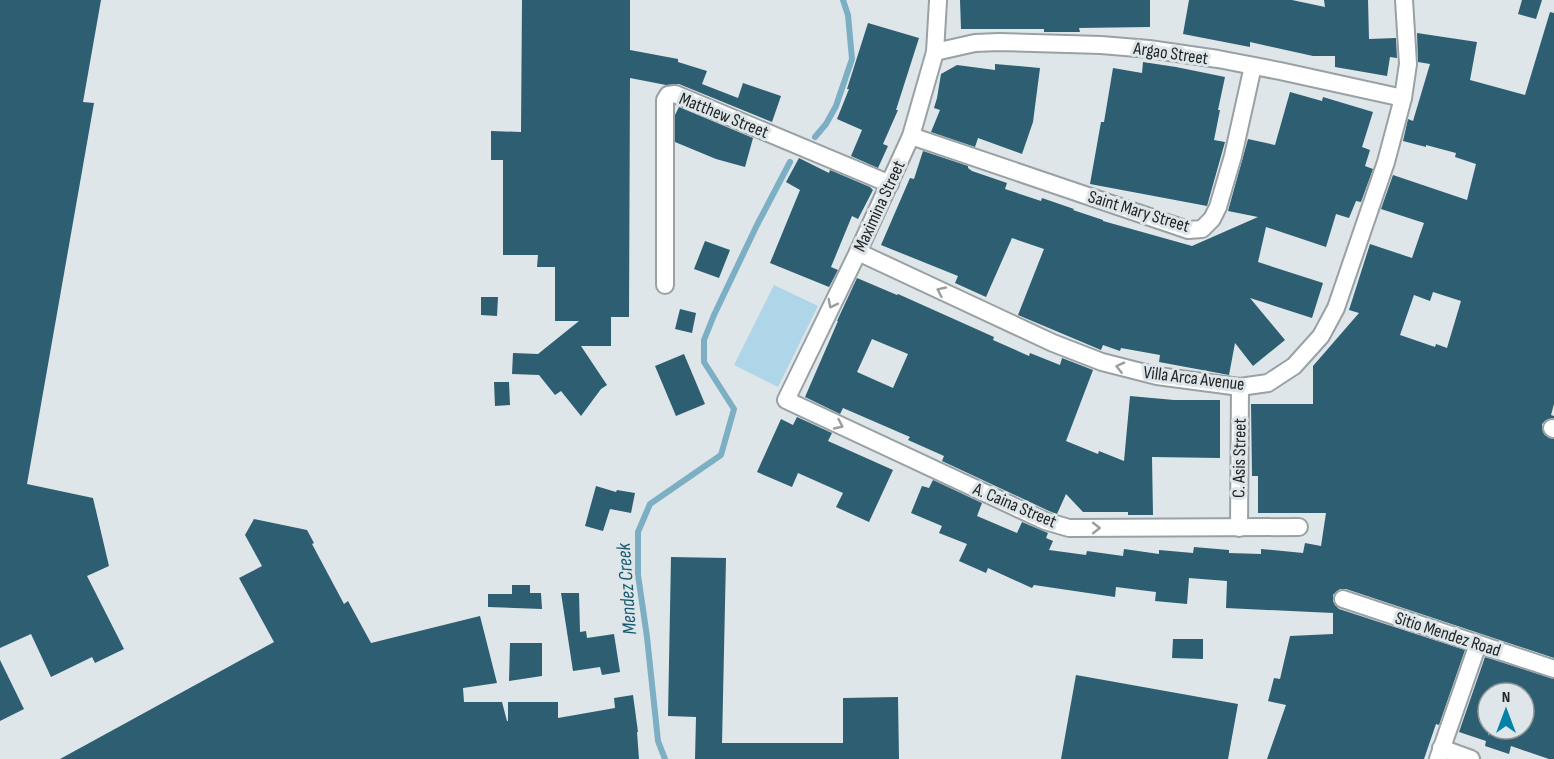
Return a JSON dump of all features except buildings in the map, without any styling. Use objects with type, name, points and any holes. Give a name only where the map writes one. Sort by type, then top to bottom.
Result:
[{"type":"street","name":"Villa Arca Avenue","points":[[858,252],[1053,344],[1102,362],[1157,376],[1240,387],[1268,383],[1294,366],[1321,336],[1336,308],[1386,162],[1403,98],[1408,64],[1404,0]]},
{"type":"street","name":"Maximina Street","points":[[786,400],[911,136],[935,52],[938,1]]},
{"type":"street","name":"Argao Street","points":[[935,52],[975,43],[999,42],[1149,49],[1253,66],[1403,98]]},
{"type":"street","name":"Saint Mary Street","points":[[911,136],[1188,230],[1202,229],[1212,219],[1218,207],[1233,156],[1253,66]]},
{"type":"street","name":"Matthew Street","points":[[665,285],[664,100],[668,95],[675,94],[890,184]]},
{"type":"street","name":"C. Asis Street","points":[[1239,528],[1240,387]]},
{"type":"street","name":"A. Caina Street","points":[[786,400],[1045,521],[1069,528],[1299,527]]},
{"type":"street","name":"Sitio Mendez Road","points":[[1343,599],[1554,669]]},
{"type":"street","points":[[1472,759],[1440,754],[1478,644]]},
{"type":"shaded area","points":[[774,285],[818,306],[778,387],[734,365]]},
{"type":"waterway","points":[[815,137],[826,124],[836,106],[852,59],[848,15],[843,0]]},
{"type":"waterway","name":"Mendez Creek","points":[[665,759],[658,741],[638,575],[638,532],[650,504],[721,455],[734,409],[704,362],[704,340],[757,225],[790,162]]}]
